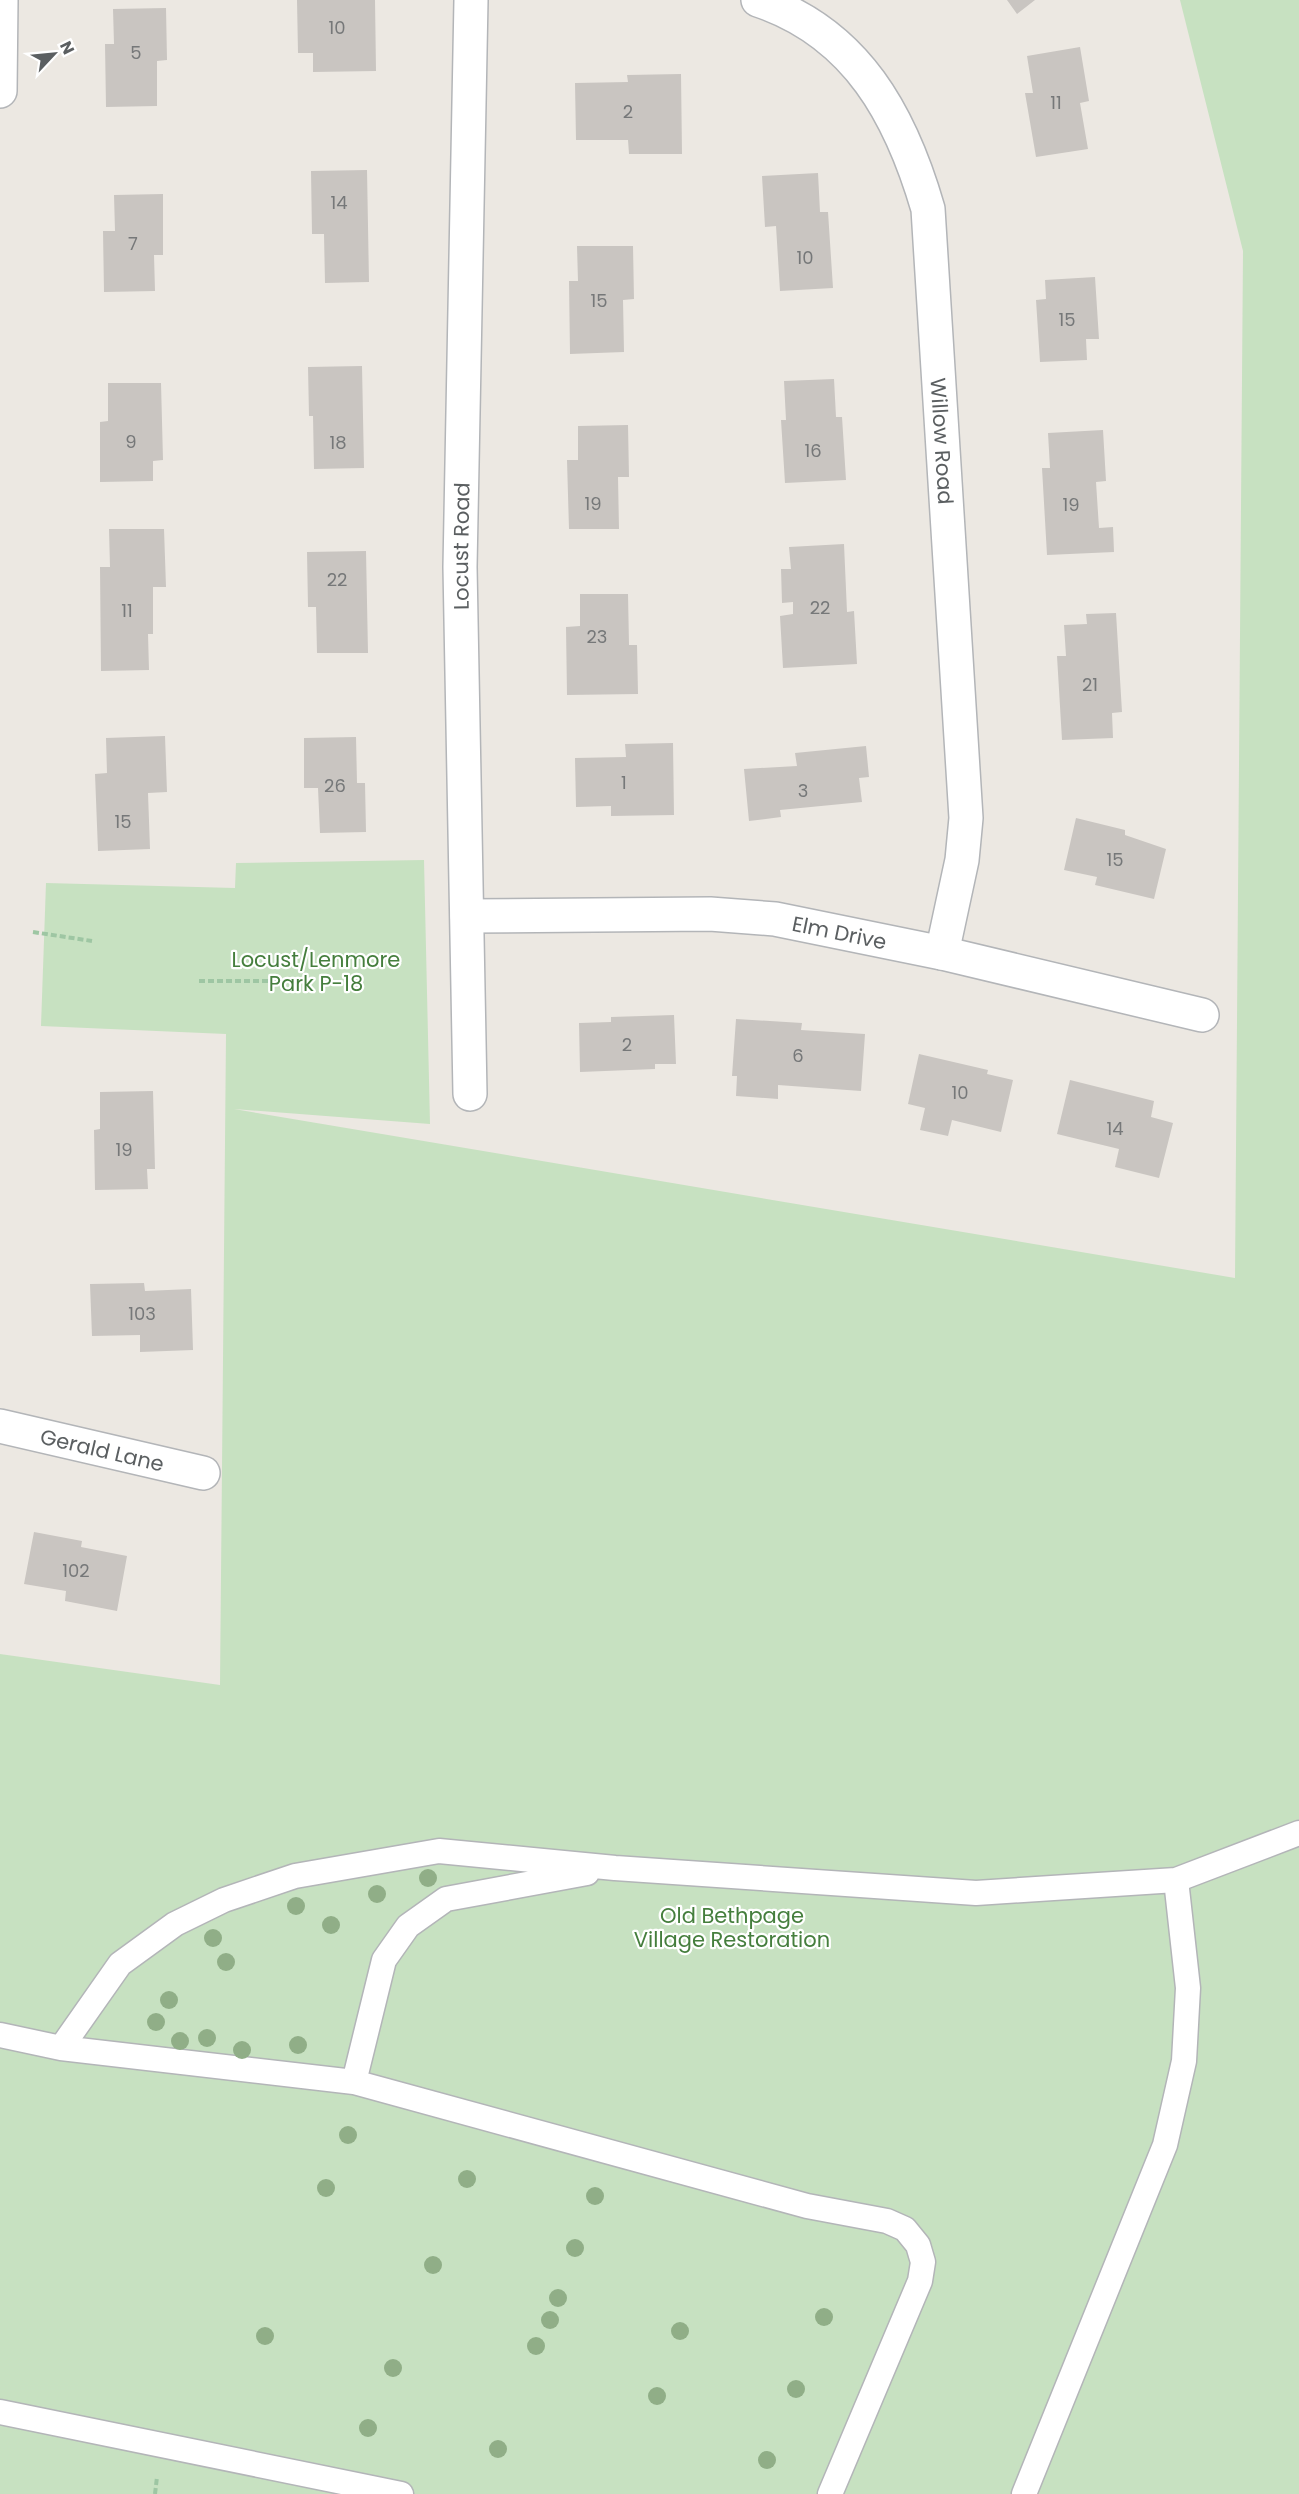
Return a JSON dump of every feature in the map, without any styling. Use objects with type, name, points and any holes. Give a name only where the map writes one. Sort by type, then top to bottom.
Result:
[{"type":"street","points":[[0,91],[1,0]]},
{"type":"street","name":"Locust Road","points":[[470,1094],[460,567],[471,0]]},
{"type":"street","name":"Willow Road","points":[[758,0],[800,18],[828,38],[873,84],[894,117],[914,158],[928,209],[966,818],[962,860],[942,953]]},
{"type":"street","name":"Elm Drive","points":[[467,916],[710,914],[775,919],[942,953],[1202,1015]]},
{"type":"street","name":"Gerald Lane","points":[[0,1426],[203,1473]]},
{"type":"lane","points":[[61,2048],[120,1964],[166,1930],[224,1900],[296,1876],[439,1851],[615,1868],[976,1893],[1176,1880],[1299,1833]]},
{"type":"lane","points":[[354,2082],[384,1960],[408,1926],[446,1899],[615,1868]]},
{"type":"lane","points":[[1024,2494],[1165,2145],[1185,2061],[1188,1988],[1176,1880]]},
{"type":"lane","points":[[0,2035],[61,2048],[354,2082],[807,2206],[886,2221],[905,2229],[918,2245],[922,2262],[920,2281],[830,2494]]},
{"type":"lane","points":[[0,2412],[401,2494]]},
{"type":"path","points":[[33,932],[92,941]]},
{"type":"path","points":[[200,981],[287,981]]},
{"type":"path","points":[[155,2494],[158,2474]]},
{"type":"green space","name":"Old Bethpage Village Restoration","points":[[1180,0],[1299,0],[1299,2494],[0,2494],[0,1654],[220,1685],[226,1034],[41,1026],[46,883],[235,888],[236,863],[424,860],[430,1124],[234,1109],[1235,1278],[1243,251]]},
{"type":"building","points":[[297,0],[375,0],[376,71],[313,72],[313,53],[298,53]]},
{"type":"building","points":[[1007,0],[1035,0],[1017,14]]},
{"type":"building","points":[[166,8],[167,60],[157,61],[157,106],[106,107],[105,44],[114,44],[113,9]]},
{"type":"building","points":[[1080,47],[1089,101],[1080,103],[1088,149],[1036,157],[1025,93],[1033,93],[1027,56]]},
{"type":"building","points":[[681,74],[682,154],[629,154],[628,140],[576,140],[575,83],[628,82],[627,75]]},
{"type":"building","points":[[367,170],[369,282],[325,283],[324,234],[312,234],[311,171]]},
{"type":"building","points":[[818,173],[820,212],[828,212],[833,288],[780,291],[776,226],[765,227],[762,176]]},
{"type":"building","points":[[163,194],[163,255],[154,255],[155,291],[104,292],[103,231],[115,231],[114,195]]},
{"type":"building","points":[[577,246],[633,246],[634,299],[623,300],[624,352],[570,354],[569,281],[578,281]]},
{"type":"building","points":[[1095,277],[1099,339],[1086,339],[1087,360],[1040,362],[1036,300],[1046,299],[1045,280]]},
{"type":"building","points":[[362,366],[364,468],[314,469],[313,416],[309,416],[308,367]]},
{"type":"building","points":[[834,379],[836,417],[842,417],[846,480],[785,483],[781,420],[786,420],[784,381]]},
{"type":"building","points":[[108,383],[161,383],[163,460],[153,461],[153,481],[100,482],[100,422],[108,421]]},
{"type":"building","points":[[628,425],[629,477],[618,477],[619,529],[569,529],[567,460],[578,460],[578,426]]},
{"type":"building","points":[[1103,430],[1106,481],[1096,482],[1099,528],[1113,527],[1114,552],[1047,555],[1042,468],[1050,468],[1048,433]]},
{"type":"building","points":[[109,529],[164,529],[166,587],[153,587],[153,634],[148,634],[149,670],[101,671],[100,567],[110,567]]},
{"type":"building","points":[[844,544],[847,612],[854,611],[857,664],[783,668],[780,616],[793,614],[793,602],[782,603],[781,569],[791,569],[789,547]]},
{"type":"building","points":[[366,551],[368,653],[317,653],[316,607],[308,607],[307,552]]},
{"type":"building","points":[[580,594],[628,594],[629,645],[637,645],[638,694],[567,695],[566,627],[580,626]]},
{"type":"building","points":[[1116,613],[1122,712],[1112,713],[1113,738],[1062,740],[1057,656],[1066,656],[1064,625],[1087,624],[1086,614]]},
{"type":"building","points":[[165,736],[167,792],[148,793],[150,849],[98,851],[95,774],[107,773],[106,738]]},
{"type":"building","points":[[356,737],[357,783],[365,783],[366,832],[320,833],[318,788],[304,788],[304,738]]},
{"type":"building","points":[[673,743],[674,815],[611,816],[611,806],[576,807],[575,758],[626,757],[625,744]]},
{"type":"building","points":[[866,746],[869,777],[859,778],[862,802],[780,810],[781,817],[749,821],[744,769],[797,766],[795,753]]},
{"type":"building","points":[[1076,818],[1125,830],[1125,835],[1166,849],[1154,899],[1095,885],[1097,877],[1064,870]]},
{"type":"building","points":[[674,1015],[676,1064],[655,1064],[655,1069],[580,1072],[579,1023],[611,1022],[611,1017]]},
{"type":"building","points":[[736,1019],[802,1023],[801,1030],[865,1034],[861,1091],[778,1085],[778,1099],[736,1096],[737,1076],[732,1076]]},
{"type":"building","points":[[919,1054],[988,1070],[987,1074],[1013,1080],[1001,1132],[952,1120],[948,1136],[920,1130],[925,1108],[908,1104]]},
{"type":"building","points":[[1070,1080],[1154,1101],[1151,1117],[1173,1123],[1159,1178],[1115,1167],[1119,1149],[1057,1134]]},
{"type":"building","points":[[153,1091],[155,1169],[147,1169],[148,1189],[95,1190],[94,1130],[100,1129],[100,1092]]},
{"type":"building","points":[[144,1283],[145,1291],[191,1289],[193,1350],[140,1352],[140,1335],[92,1336],[90,1284]]},
{"type":"building","points":[[34,1532],[82,1541],[81,1547],[127,1556],[117,1611],[65,1601],[66,1591],[24,1584]]},
{"type":"park label","name":"Locust/Lenmore Park P-18","points":[[316,971]]}]
